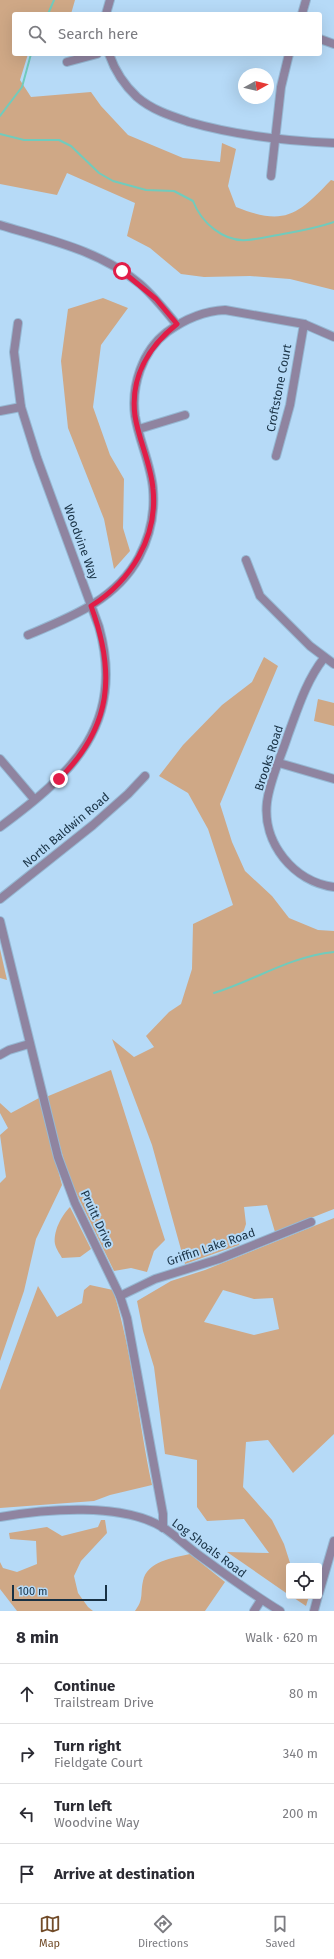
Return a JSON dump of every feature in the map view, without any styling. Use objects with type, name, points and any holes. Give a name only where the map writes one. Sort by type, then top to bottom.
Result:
[{"type":"street","points":[[107,12],[110,0]]},
{"type":"street","points":[[303,12],[306,0]]},
{"type":"street","points":[[322,41],[334,44]]},
{"type":"street","points":[[67,62],[90,56]]},
{"type":"street","points":[[111,56],[124,83],[138,97],[153,108],[178,118],[209,128],[275,140],[334,143]]},
{"type":"street","points":[[271,176],[281,87],[289,56]]},
{"type":"street","points":[[0,225],[73,246],[102,258],[141,284],[177,324]]},
{"type":"street","points":[[28,635],[81,612],[105,597],[126,576],[138,558],[148,536],[153,512],[153,489],[150,470],[138,429],[134,400],[140,369],[147,355],[157,342],[177,324],[199,314],[225,310],[304,324],[334,337]]},
{"type":"street","name":"Woodvine Way","points":[[0,827],[74,763],[90,739],[102,712],[106,684],[106,657],[99,627],[37,458],[21,407],[14,352],[18,323]]},
{"type":"street","name":"Croftstone Court","points":[[276,456],[290,406],[304,324]]},
{"type":"street","points":[[0,411],[21,407]]},
{"type":"street","points":[[138,429],[185,415]]},
{"type":"street","points":[[246,560],[260,596],[324,658],[334,664]]},
{"type":"street","name":"Brooks Road","points":[[324,658],[311,676],[306,687],[279,763],[267,802],[268,825],[272,839],[284,858],[300,874],[311,881],[334,887]]},
{"type":"street","points":[[0,759],[34,799]]},
{"type":"street","points":[[279,763],[334,779]]},
{"type":"street","name":"North Baldwin Road","points":[[0,898],[93,825],[128,794],[145,776]]},
{"type":"street","name":"Pruitt Drive","points":[[0,921],[51,1132],[65,1179],[120,1296],[134,1352],[163,1514],[163,1528]]},
{"type":"street","points":[[0,1055],[9,1050],[29,1044]]},
{"type":"street","name":"Griffin Lake Road","points":[[120,1296],[155,1279],[219,1259],[311,1222]]},
{"type":"street","name":"Log Shoals Road","points":[[0,1517],[48,1511],[104,1512],[141,1518],[163,1528],[261,1600],[280,1611]]},
{"type":"street","points":[[322,1583],[334,1541]]},
{"type":"street","points":[[314,1611],[317,1599]]},
{"type":"street","points":[[254,1611],[261,1600]]},
{"type":"shaded area","points":[[0,0],[75,0],[72,12],[12,12],[12,56],[27,56],[20,80],[31,97],[91,92],[101,106],[128,135],[183,158],[220,162],[222,143],[236,149],[228,186],[236,207],[252,213],[266,216],[289,214],[309,202],[331,180],[334,181],[334,290],[290,279],[250,276],[204,277],[181,274],[150,248],[127,236],[135,203],[67,173],[57,195],[0,184]]},
{"type":"shaded area","points":[[103,298],[128,308],[101,345],[93,407],[110,455],[124,479],[123,528],[130,551],[114,569],[104,519],[68,428],[61,361],[68,309]]},
{"type":"shaded area","points":[[264,657],[278,666],[220,804],[232,842],[245,871],[272,896],[289,918],[318,930],[334,931],[334,1209],[275,1232],[267,1205],[244,1207],[246,1224],[239,1245],[185,1264],[152,1145],[112,1039],[134,1057],[154,1047],[146,1036],[169,1012],[181,1004],[192,969],[193,924],[233,905],[208,829],[188,793],[159,776],[183,745],[222,705],[252,682]]},
{"type":"shaded area","points":[[318,699],[334,703],[334,726],[314,721]]},
{"type":"shaded area","points":[[0,949],[7,980],[0,978]]},
{"type":"shaded area","points":[[111,1070],[165,1240],[154,1251],[147,1272],[131,1268],[114,1271],[69,1178],[46,1097]]},
{"type":"shaded area","points":[[39,1098],[62,1185],[36,1239],[24,1291],[0,1361],[0,1183],[6,1177],[0,1135],[8,1128],[0,1113],[0,1103],[11,1113]]},
{"type":"shaded area","points":[[70,1207],[91,1249],[80,1257],[62,1258],[57,1250],[55,1234],[61,1219]]},
{"type":"shaded area","points":[[334,1218],[334,1434],[293,1473],[268,1440],[246,1442],[243,1487],[272,1520],[284,1544],[290,1563],[286,1563],[286,1593],[227,1552],[269,1553],[244,1519],[207,1521],[197,1507],[197,1460],[165,1454],[154,1367],[143,1331],[137,1301],[171,1281],[205,1270]],"holes":[[[223,1290],[254,1299],[273,1298],[279,1329],[254,1335],[204,1322]]]},
{"type":"shaded area","points":[[90,1285],[113,1290],[126,1338],[152,1485],[110,1495],[94,1501],[0,1508],[0,1390],[38,1286],[57,1317],[82,1303],[84,1290]]},
{"type":"shaded area","points":[[101,1520],[105,1520],[107,1533],[81,1561],[74,1576],[78,1593],[88,1607],[93,1611],[17,1611],[0,1589],[0,1562],[3,1568],[17,1572],[37,1564],[36,1541],[10,1539],[9,1533],[47,1527],[62,1536],[98,1527]]},
{"type":"shaded area","points":[[190,1554],[225,1582],[205,1611],[135,1611],[141,1600],[145,1574],[155,1565],[169,1559]]},
{"type":"shaded area","points":[[296,1599],[308,1599],[306,1606]]},
{"type":"waterway","points":[[49,12],[54,0]]},
{"type":"waterway","points":[[0,116],[22,87],[30,56]]},
{"type":"waterway","points":[[0,134],[24,140],[59,140],[71,146],[99,173],[113,181],[146,190],[174,191],[193,201],[201,216],[207,223],[221,234],[230,238],[238,240],[256,239],[308,229],[334,222]]},
{"type":"waterway","points":[[214,993],[287,964],[317,955],[334,952]]},
{"type":"route","points":[[59,779],[74,763],[90,739],[102,712],[105,698],[107,670],[106,657],[99,627],[91,606],[118,586],[133,567],[148,536],[154,501],[150,470],[135,416],[134,400],[136,385],[140,369],[147,355],[163,335],[177,324],[141,284],[122,271]]}]
